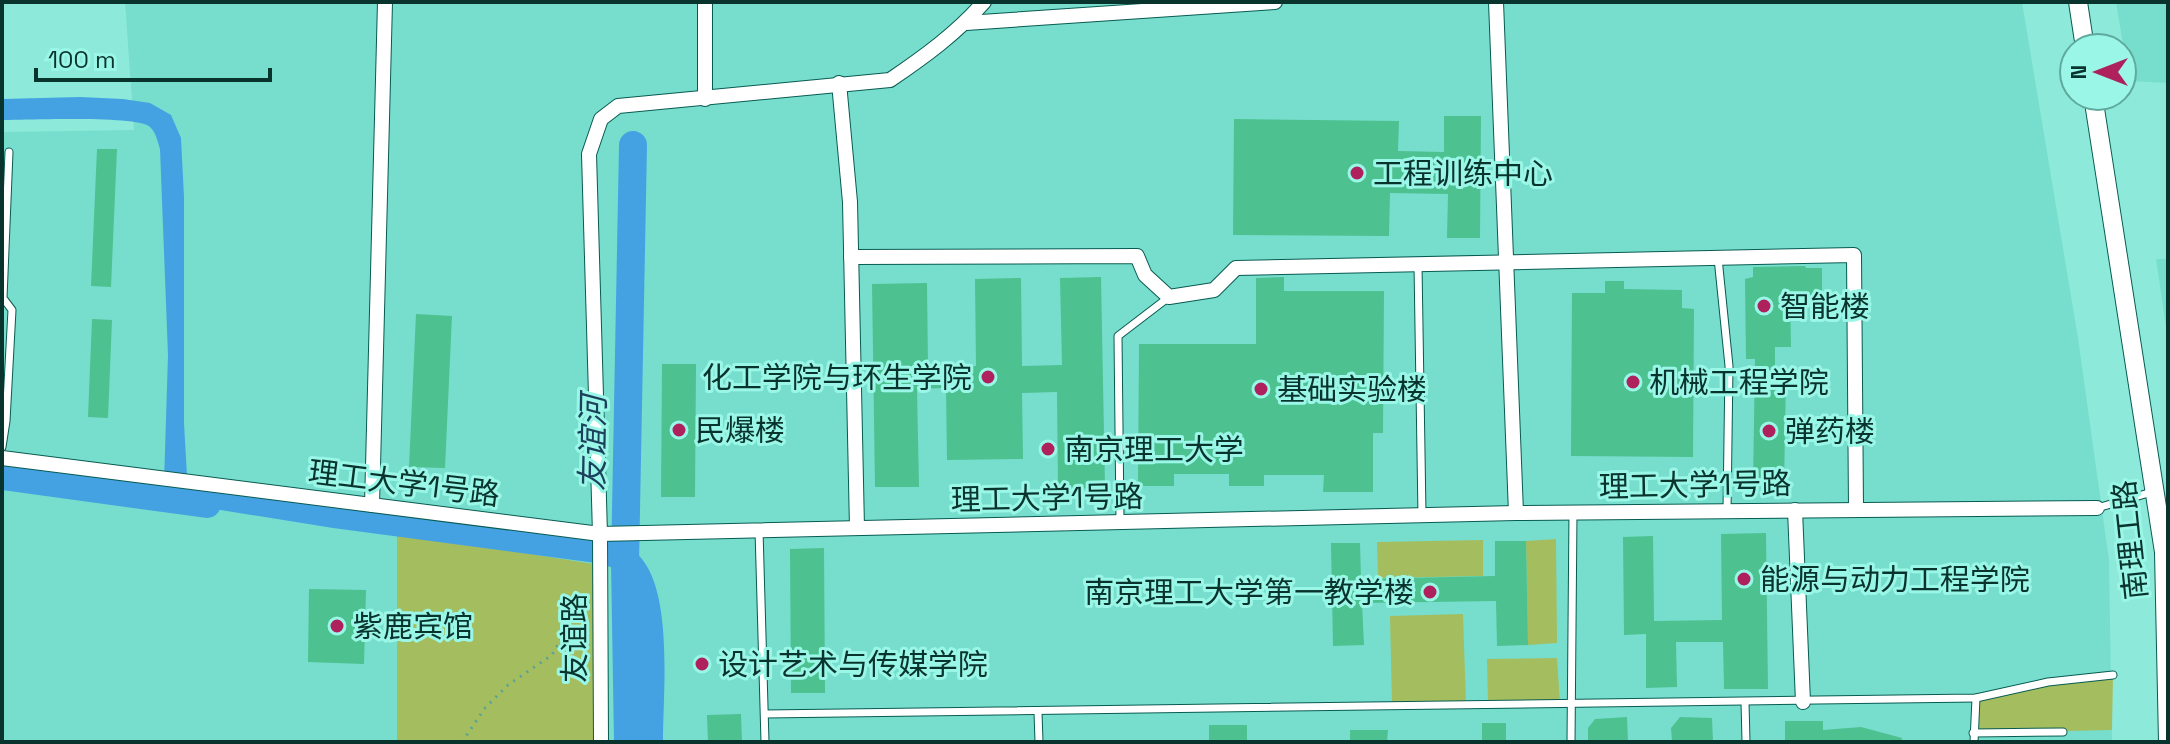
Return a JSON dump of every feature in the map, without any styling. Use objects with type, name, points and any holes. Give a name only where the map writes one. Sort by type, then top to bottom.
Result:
[{"type":"street","points":[[372,505],[385,2]]},
{"type":"street","points":[[705,2],[705,99]]},
{"type":"street","name":"友谊路","points":[[601,742],[600,534],[589,154],[601,119],[618,106],[890,80],[966,23],[984,2]]},
{"type":"street","points":[[966,23],[1275,2]]},
{"type":"street","points":[[1496,2],[1516,513]]},
{"type":"street","points":[[2078,2],[2083,32]]},
{"type":"street","points":[[839,83],[850,202],[857,528]]},
{"type":"street","name":"南理工路","points":[[2095,112],[2164,552],[2168,742]]},
{"type":"street","points":[[851,257],[1137,256],[1145,275],[1169,297],[1214,290],[1236,268],[1854,255],[1856,509]]},
{"type":"street","name":"理工大学1号路","points":[[2,458],[600,534],[1573,512],[2097,508]]},
{"type":"street","points":[[1795,510],[1803,702]]},
{"type":"lane","points":[[2,447],[12,310],[3,298],[9,152]]},
{"type":"lane","points":[[1718,258],[1729,366],[1727,511]]},
{"type":"lane","points":[[1418,264],[1422,515]]},
{"type":"lane","points":[[1120,522],[1118,336],[1169,297]]},
{"type":"lane","points":[[2097,508],[2154,491]]},
{"type":"lane","points":[[1571,742],[1573,512]]},
{"type":"lane","points":[[759,530],[765,742]]},
{"type":"lane","points":[[765,714],[1976,698],[2048,682],[2113,675]]},
{"type":"lane","points":[[1974,742],[1976,698]]},
{"type":"lane","points":[[1745,702],[1746,742]]},
{"type":"lane","points":[[1038,712],[1039,742]]},
{"type":"lane","points":[[1973,733],[2063,732]]},
{"type":"path","points":[[462,742],[485,708],[508,685],[552,655],[586,593]]},
{"type":"shaded area","name":"南京理工大学","points":[[125,2],[2022,2],[2078,338],[2109,560],[2112,742],[2,742],[2,132],[134,130]]},
{"type":"shaded area","points":[[2116,2],[2168,2],[2168,83],[2138,81],[2138,32],[2121,32]]},
{"type":"shaded area","points":[[80,97],[150,103],[171,115],[181,138],[187,476],[616,542],[642,559],[652,576],[658,597],[665,673],[663,742],[631,742],[635,655],[633,607],[624,576],[615,569],[596,563],[333,528],[177,503],[171,498],[164,482],[168,355],[160,149],[155,135],[150,127],[125,121],[2,120],[2,99]]},
{"type":"shaded area","points":[[2156,259],[2168,259],[2168,341]]},
{"type":"green space","points":[[397,533],[594,564],[596,742],[397,742]]},
{"type":"green space","points":[[1556,539],[1557,643],[1528,645],[1526,541]]},
{"type":"green space","points":[[1483,540],[1483,576],[1378,578],[1377,542]]},
{"type":"green space","points":[[1463,614],[1466,704],[1392,705],[1390,616]]},
{"type":"green space","points":[[1557,658],[1560,703],[1488,704],[1487,659]]},
{"type":"green space","points":[[2113,675],[2112,730],[1973,733],[1976,698],[2048,682]]},
{"type":"building","name":"工程训练中心","points":[[1444,116],[1481,116],[1480,238],[1447,238],[1448,194],[1390,193],[1389,236],[1233,235],[1234,119],[1399,121],[1398,151],[1444,152]]},
{"type":"building","points":[[97,149],[117,149],[111,287],[91,286]]},
{"type":"building","points":[[1753,267],[1822,268],[1822,295],[1790,295],[1791,347],[1775,347],[1775,377],[1786,377],[1784,485],[1753,484],[1755,359],[1746,359],[1745,279],[1753,277]]},
{"type":"building","name":"化工学院与环生学院","points":[[1101,277],[1105,488],[1058,489],[1057,392],[1022,393],[1023,459],[947,460],[946,388],[917,389],[919,487],[875,487],[872,284],[927,283],[928,367],[976,366],[975,279],[1021,278],[1022,366],[1062,365],[1060,278]]},
{"type":"building","name":"基础实验楼","points":[[1284,277],[1284,291],[1384,291],[1383,433],[1373,433],[1373,492],[1323,492],[1324,475],[1264,475],[1264,486],[1229,486],[1229,474],[1174,474],[1174,486],[1138,486],[1139,344],[1256,344],[1256,278]]},
{"type":"building","name":"机械工程学院","points":[[1605,281],[1624,281],[1624,289],[1682,290],[1682,308],[1694,309],[1693,457],[1571,456],[1572,293],[1605,293]]},
{"type":"building","points":[[416,314],[452,316],[445,468],[409,467]]},
{"type":"building","points":[[92,319],[112,320],[108,418],[88,417]]},
{"type":"building","name":"民爆楼","points":[[662,364],[696,364],[695,497],[661,497]]},
{"type":"building","name":"能源与动力工程学院","points":[[1766,533],[1768,689],[1724,689],[1723,642],[1676,642],[1677,687],[1646,688],[1646,634],[1624,635],[1623,537],[1653,536],[1654,621],[1722,620],[1721,534]]},
{"type":"building","name":"南京理工大学第一教学楼","points":[[1495,541],[1526,541],[1528,645],[1497,646],[1496,601],[1362,603],[1364,645],[1333,646],[1331,543],[1360,543],[1361,579],[1495,576]]},
{"type":"building","points":[[824,548],[825,693],[791,693],[790,549]]},
{"type":"building","name":"紫鹿宾馆","points":[[309,589],[366,590],[364,664],[308,662]]},
{"type":"building","points":[[741,714],[742,742],[708,742],[707,715]]},
{"type":"building","points":[[1627,717],[1628,742],[1588,742],[1588,728],[1595,719]]},
{"type":"building","points":[[1680,717],[1712,718],[1713,742],[1672,742],[1671,728]]},
{"type":"building","points":[[1785,721],[1823,721],[1823,730],[1861,727],[1902,738],[1901,742],[1785,742]]},
{"type":"building","points":[[1482,723],[1506,723],[1506,742],[1482,742]]},
{"type":"building","points":[[1209,725],[1247,725],[1247,742],[1209,742]]},
{"type":"building","points":[[1350,730],[1388,730],[1387,742],[1350,742]]},
{"type":"waterway","name":"友谊河","points":[[628,742],[625,563],[633,145]]},
{"type":"waterway","points":[[2,476],[207,504]]},
{"type":"place","name":"工程训练中心","points":[[1357,173]]},
{"type":"place","name":"智能楼","points":[[1764,306]]},
{"type":"place","name":"化工学院与环生学院","points":[[988,377]]},
{"type":"place","name":"机械工程学院","points":[[1633,382]]},
{"type":"place","name":"基础实验楼","points":[[1261,389]]},
{"type":"place","name":"民爆楼","points":[[679,430]]},
{"type":"place","name":"弹药楼","points":[[1769,431]]},
{"type":"place","name":"南京理工大学","points":[[1048,449]]},
{"type":"place","name":"能源与动力工程学院","points":[[1744,579]]},
{"type":"place","name":"南京理工大学第一教学楼","points":[[1430,592]]},
{"type":"place","name":"紫鹿宾馆","points":[[337,626]]},
{"type":"place","name":"设计艺术与传媒学院","points":[[702,664]]}]
